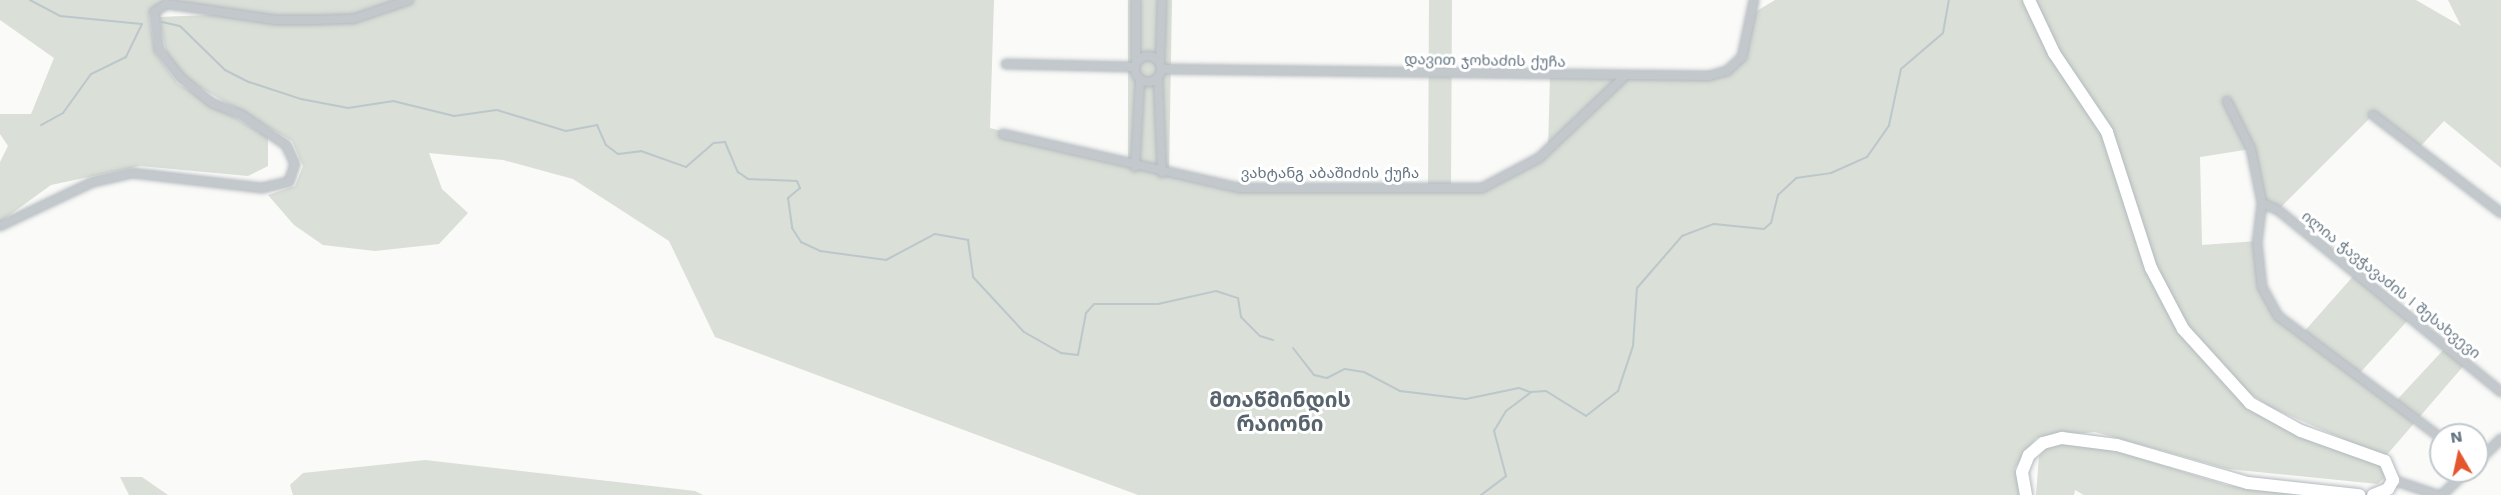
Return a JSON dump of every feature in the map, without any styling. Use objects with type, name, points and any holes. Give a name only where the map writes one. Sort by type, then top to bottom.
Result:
[{"type":"main road","points":[[2029,0],[2054,53],[2107,132],[2151,267],[2183,330],[2250,403],[2301,431],[2385,461],[2393,480],[2388,489],[2373,495]]},
{"type":"main road","points":[[2026,495],[2022,472],[2029,455],[2043,443],[2062,438],[2117,445],[2248,483],[2359,495]]},
{"type":"street","points":[[0,226],[93,183],[132,173],[262,188],[289,182],[295,164],[286,145],[242,115],[212,103],[181,78],[159,50],[154,12],[167,4],[276,20],[315,20],[353,19],[409,0]]},
{"type":"street","points":[[1135,166],[1140,80],[1136,64],[1136,0]]},
{"type":"street","points":[[1162,0],[1161,66],[1158,78],[1162,173]]},
{"type":"street","name":"დავით ჯოხაძის ქუჩა","points":[[1136,64],[1147,56],[1161,66],[1623,78],[1727,71],[1750,40],[1754,0]]},
{"type":"street","points":[[1006,64],[1136,64]]},
{"type":"street","points":[[1140,80],[1158,78]]},
{"type":"street","name":"ვახტანგ აბაშიძის ქუჩა","points":[[1003,134],[1162,173],[1239,188],[1482,188],[1539,158],[1623,78]]},
{"type":"street","points":[[2227,101],[2251,149],[2262,203],[2257,241],[2262,287],[2278,316],[2429,429]]},
{"type":"street","points":[[2373,115],[2501,213]]},
{"type":"street","name":"ილია ჭავჭავაძის I შესახვევი","points":[[2262,203],[2278,210],[2501,392]]},
{"type":"street","points":[[2489,451],[2501,440]]},
{"type":"street","points":[[2393,480],[2437,495]]},
{"type":"street","points":[[2442,495],[2454,483]]},
{"type":"shaded area","points":[[0,0],[165,0],[149,15],[155,53],[178,84],[268,137],[268,166],[248,176],[140,166],[51,185],[0,222],[0,162],[8,146],[0,134],[0,114],[31,114],[54,58],[0,20]]},
{"type":"shaded area","points":[[166,0],[994,0],[990,128],[1128,164],[1128,0],[1172,0],[1169,174],[1239,188],[1428,188],[1429,0],[1452,0],[1451,188],[1482,188],[1548,149],[1550,76],[1727,71],[1742,57],[1755,12],[1775,0],[2416,0],[2461,26],[2448,0],[2501,0],[2501,168],[2444,121],[2418,149],[2373,115],[2278,210],[2262,203],[2251,149],[2200,157],[2202,245],[2257,241],[2262,287],[2278,316],[2302,334],[2356,273],[2410,318],[2358,375],[2394,403],[2446,347],[2466,363],[2385,457],[2272,408],[2240,387],[2176,328],[2251,406],[2382,463],[2387,475],[2378,484],[2228,469],[2095,432],[2036,438],[2015,468],[2020,495],[1138,495],[715,337],[669,241],[573,179],[503,160],[429,153],[442,189],[468,213],[439,244],[375,251],[323,245],[294,225],[268,195],[295,186],[303,166],[292,141],[184,78],[166,52],[159,17],[233,14]]},
{"type":"shaded area","points":[[2066,444],[2114,450],[2226,485],[2303,495],[2084,495],[2075,490],[2074,495],[2036,495],[2039,456],[2048,447]]},
{"type":"shaded area","points":[[425,460],[695,491],[703,495],[293,495],[290,485],[303,473]]},
{"type":"shaded area","points":[[120,477],[142,477],[168,495],[129,495]]},
{"type":"waterway","points":[[30,0],[60,16],[142,24],[126,57],[91,74],[63,113],[41,125]]},
{"type":"waterway","points":[[1481,495],[1506,476],[1494,431],[1506,411],[1531,392],[1546,391],[1586,416],[1618,391],[1633,346],[1637,288],[1682,236],[1714,224],[1764,229],[1771,223],[1778,195],[1796,178],[1831,173],[1867,157],[1889,125],[1901,69],[1943,33],[1949,0]]},
{"type":"waterway","points":[[162,22],[180,26],[225,70],[249,82],[301,99],[348,108],[393,101],[454,116],[497,110],[566,131],[597,125],[606,145],[618,154],[641,151],[686,167],[714,143],[725,142],[738,172],[748,179],[797,181],[800,188],[788,198],[792,228],[801,242],[820,251],[886,260],[935,234],[968,240],[973,277],[1024,332],[1061,353],[1078,355],[1086,313],[1094,304],[1158,304],[1216,291],[1238,298],[1241,317],[1260,336],[1273,340]]},
{"type":"waterway","points":[[1293,348],[1314,375],[1327,378],[1345,369],[1364,372],[1400,391],[1466,399],[1519,388],[1530,392]]},
{"type":"district","name":"მთაწმინდის რაიონი","points":[[1280,412]]}]
